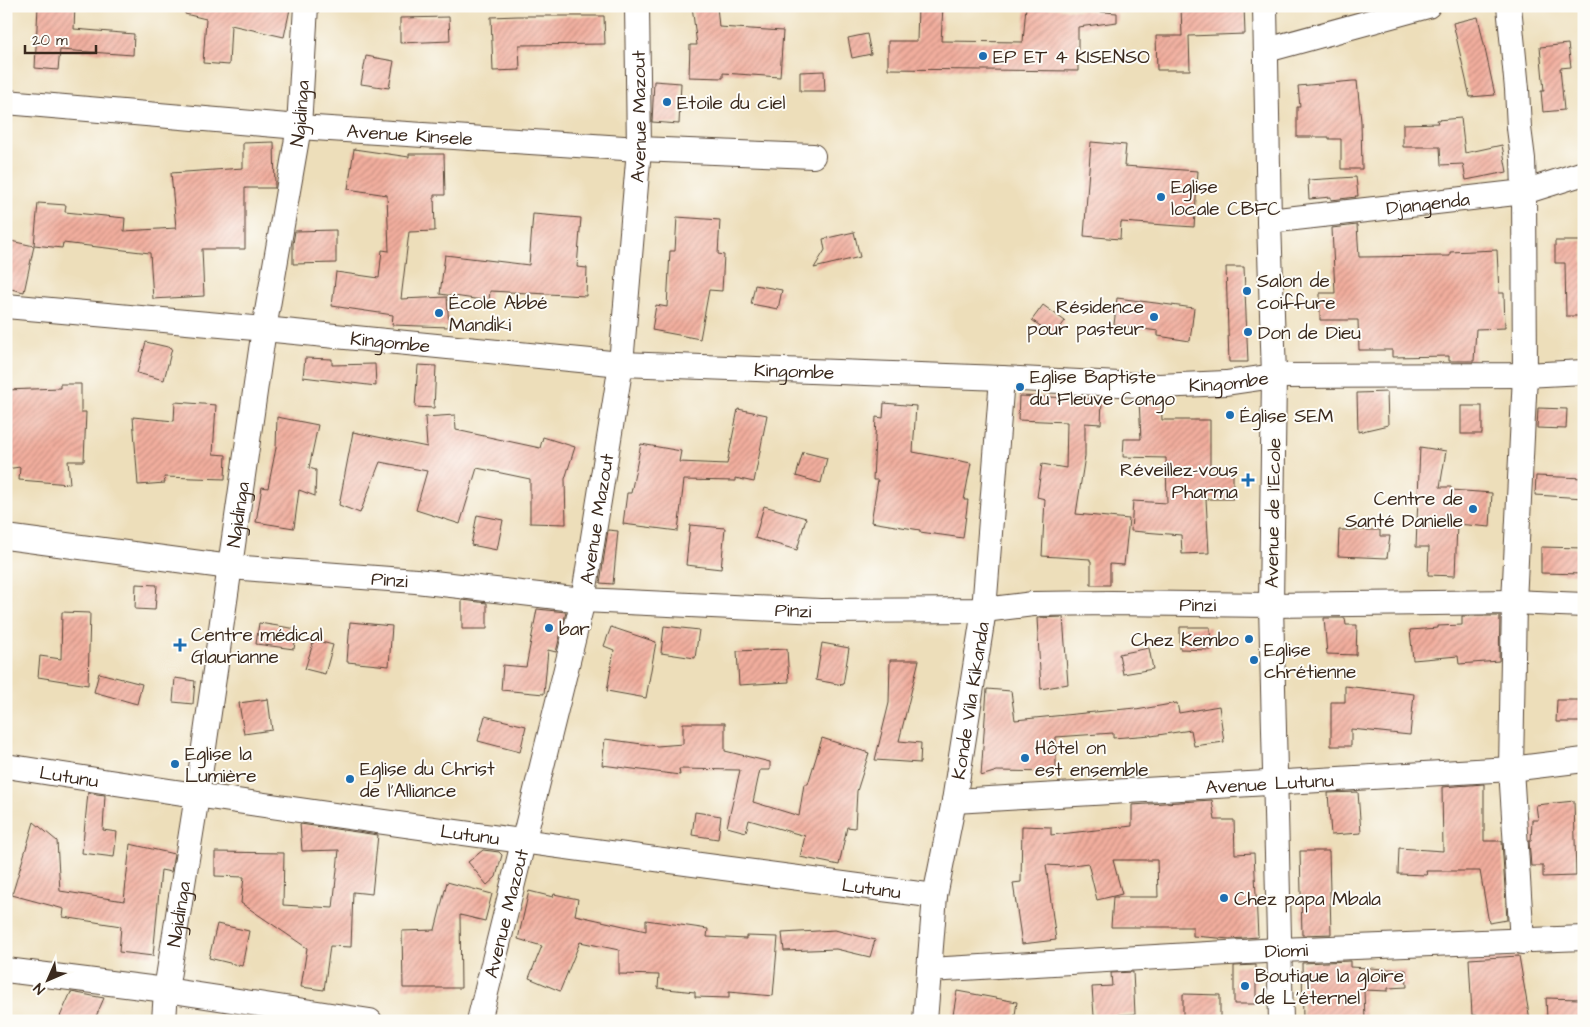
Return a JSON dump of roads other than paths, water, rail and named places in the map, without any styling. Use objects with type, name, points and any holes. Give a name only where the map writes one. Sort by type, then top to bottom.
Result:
[{"type":"street","name":"Ngidinga","points":[[164,1021],[166,990],[197,796],[264,329],[299,127],[306,6]]},
{"type":"street","name":"Avenue Mazout","points":[[479,1021],[583,600],[621,364],[639,149],[637,6]]},
{"type":"street","name":"Avenue de l'Ecole","points":[[1265,6],[1274,376],[1271,605],[1281,1021]]},
{"type":"street","points":[[1267,50],[1428,6]]},
{"type":"street","points":[[1509,6],[1523,159],[1524,192],[1525,375],[1514,602],[1511,769],[1522,942]]},
{"type":"street","name":"Avenue Kinsele","points":[[6,102],[299,127],[639,149],[813,156]]},
{"type":"street","name":"Djangenda","points":[[1269,221],[1524,192],[1584,173]]},
{"type":"street","name":"Kingombe","points":[[6,306],[621,364],[1002,378],[1159,386],[1226,383],[1274,376],[1525,375],[1584,372]]},
{"type":"street","name":"Konde Vila Kikanda","points":[[925,1021],[934,896],[954,802],[984,610],[1002,378]]},
{"type":"street","name":"Pinzi","points":[[6,537],[230,566],[416,580],[583,600],[820,610],[984,610],[1033,604],[1112,603],[1271,605],[1514,602],[1584,605]]},
{"type":"street","name":"Avenue Lutunu","points":[[954,802],[1511,769],[1584,760]]},
{"type":"street","name":"Lutunu","points":[[6,766],[197,796],[522,842],[934,896]]},
{"type":"street","name":"Diomi","points":[[928,970],[1280,950],[1522,942],[1584,938]]},
{"type":"street","points":[[6,970],[166,990],[370,1021]]},
{"type":"place","name":"EP ET 4 KISENSO","points":[[983,56]]},
{"type":"place","name":"Etoile du ciel","points":[[667,102]]},
{"type":"place","name":"Eglise locale CBFC","points":[[1161,197]]},
{"type":"place","name":"Salon de coiffure","points":[[1247,291]]},
{"type":"place","name":"École Abbé Mandiki","points":[[439,313]]},
{"type":"place","name":"Résidence pour pasteur","points":[[1154,317]]},
{"type":"place","name":"Don de Dieu","points":[[1248,332]]},
{"type":"place","name":"Eglise Baptiste du Fleuve Congo","points":[[1020,387]]},
{"type":"place","name":"Église SEM","points":[[1230,415]]},
{"type":"place","name":"Réveillez-vous Pharma","points":[[1248,480]]},
{"type":"place","name":"Centre de Santé Danielle","points":[[1473,509]]},
{"type":"place","name":"bar","points":[[549,628]]},
{"type":"place","name":"Chez Kembo","points":[[1249,639]]},
{"type":"place","name":"Centre médical Glaurianne","points":[[180,645]]},
{"type":"place","name":"Eglise chrétienne","points":[[1254,660]]},
{"type":"place","name":"Hôtel on est ensemble","points":[[1025,758]]},
{"type":"place","name":"Eglise la Lumière","points":[[175,764]]},
{"type":"place","name":"Eglise du Christ de l'Alliance","points":[[350,779]]},
{"type":"place","name":"Chez papa Mbala","points":[[1224,898]]},
{"type":"place","name":"Boutique la gloire de L'éternel","points":[[1245,986]]}]
